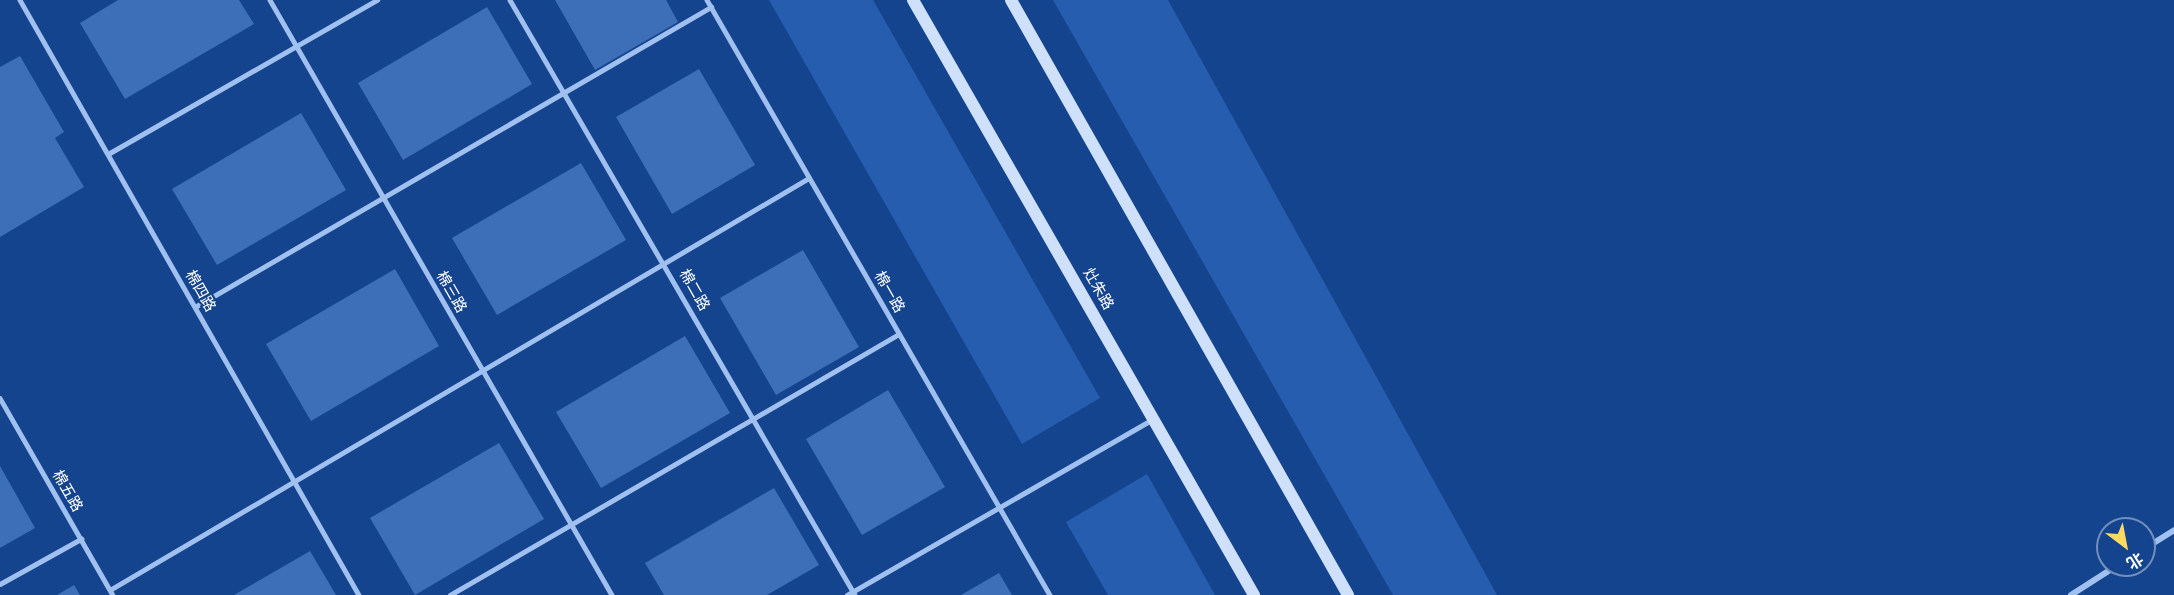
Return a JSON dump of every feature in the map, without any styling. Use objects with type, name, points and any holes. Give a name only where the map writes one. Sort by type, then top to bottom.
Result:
[{"type":"main road","name":"灶朱路","points":[[913,0],[1156,418],[1254,595]]},
{"type":"main road","points":[[1011,0],[1348,595]]},
{"type":"street","points":[[2156,541],[2174,530]]},
{"type":"street","points":[[2071,595],[2099,577]]},
{"type":"lane","name":"棉四路","points":[[20,0],[360,595]]},
{"type":"lane","name":"棉三路","points":[[270,0],[612,595]]},
{"type":"lane","points":[[108,154],[377,0]]},
{"type":"lane","name":"棉二路","points":[[510,0],[754,416],[854,593]]},
{"type":"lane","name":"棉一路","points":[[707,0],[1050,595]]},
{"type":"lane","points":[[195,307],[711,7]]},
{"type":"lane","points":[[111,592],[294,481],[809,178]]},
{"type":"lane","points":[[450,595],[754,416],[899,334]]},
{"type":"lane","name":"棉五路","points":[[0,398],[111,592]]},
{"type":"lane","points":[[847,595],[1156,418]]},
{"type":"lane","points":[[0,584],[81,539]]},
{"type":"shaded area","points":[[769,0],[873,0],[1100,398],[1022,444]]},
{"type":"shaded area","points":[[1053,0],[1168,0],[1497,595],[1393,595]]},
{"type":"shaded area","points":[[1147,474],[1215,595],[1108,595],[1066,522]]},
{"type":"building","points":[[118,0],[239,0],[254,24],[125,99],[80,23]]},
{"type":"building","points":[[555,0],[666,0],[678,22],[595,70]]},
{"type":"building","points":[[487,7],[532,84],[403,160],[358,83]]},
{"type":"building","points":[[20,56],[64,132],[55,138],[84,187],[0,237],[0,67]]},
{"type":"building","points":[[699,69],[755,165],[672,214],[616,117]]},
{"type":"building","points":[[301,113],[346,190],[217,265],[172,189]]},
{"type":"building","points":[[581,163],[626,240],[497,315],[452,238]]},
{"type":"building","points":[[803,250],[859,347],[776,395],[720,298]]},
{"type":"building","points":[[395,269],[439,346],[311,421],[266,344]]},
{"type":"building","points":[[685,336],[730,413],[601,488],[556,412]]},
{"type":"building","points":[[888,390],[945,487],[862,535],[806,439]]},
{"type":"building","points":[[499,443],[544,519],[415,595],[370,518]]},
{"type":"building","points":[[0,466],[35,528],[0,548]]},
{"type":"building","points":[[774,488],[819,565],[767,595],[664,595],[645,563]]},
{"type":"building","points":[[310,551],[336,595],[234,595]]},
{"type":"building","points":[[999,573],[1012,595],[961,595]]},
{"type":"building","points":[[74,585],[80,595],[57,595]]}]
